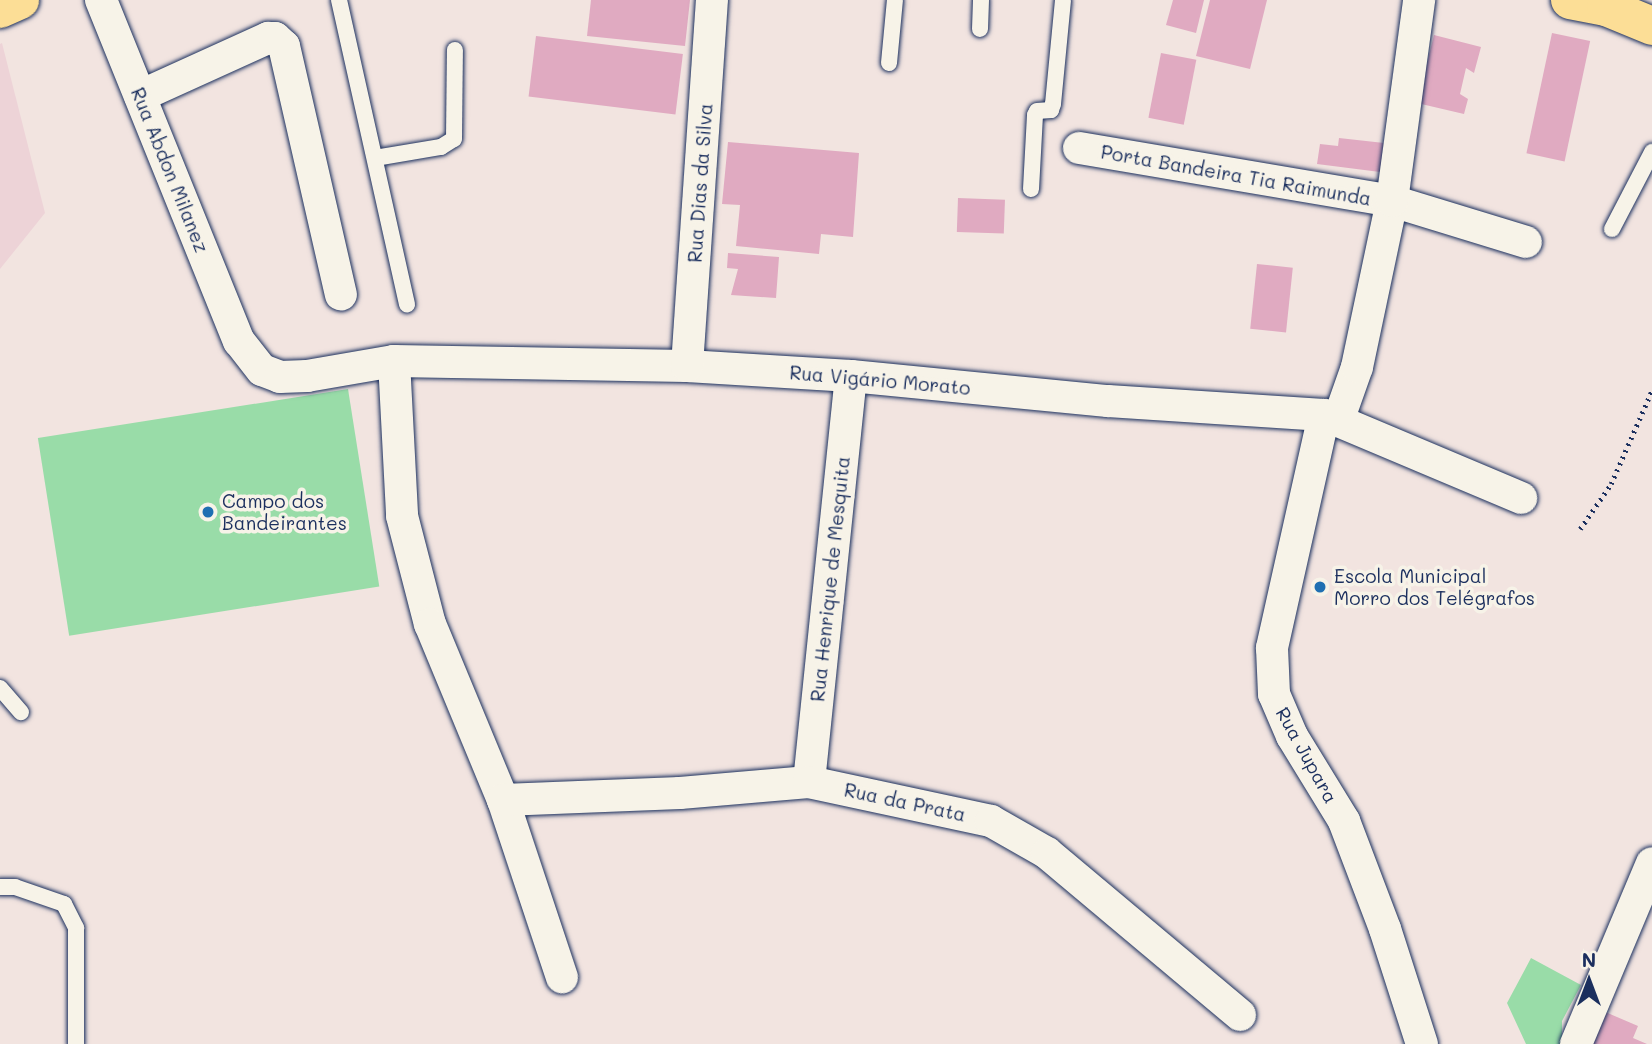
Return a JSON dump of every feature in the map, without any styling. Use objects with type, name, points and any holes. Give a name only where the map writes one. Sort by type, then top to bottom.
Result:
[{"type":"main road","points":[[0,9],[20,0]]},
{"type":"main road","points":[[1600,2],[1652,26]]},
{"type":"street","name":"Rua Abdon Milanez","points":[[101,0],[239,341]]},
{"type":"street","name":"Rua Dias da Silva","points":[[687,366],[712,0]]},
{"type":"street","name":"Porta Bandeira Tia Raimunda","points":[[1392,201],[1419,0]]},
{"type":"street","points":[[140,96],[268,38],[275,38],[284,46],[341,295]]},
{"type":"street","name":"Porta Bandeira Tia Raimunda","points":[[1079,148],[1392,201],[1525,242]]},
{"type":"street","name":"Rua Jupara","points":[[1392,201],[1357,367],[1331,418],[1272,648],[1274,694],[1292,736],[1344,821],[1385,929],[1422,1044]]},
{"type":"street","name":"Rua Vigário Morato","points":[[239,341],[262,370],[280,377],[307,376],[394,361],[687,366],[851,376],[1108,401],[1331,418],[1521,498]]},
{"type":"street","points":[[394,361],[402,516],[430,624],[503,800],[562,977]]},
{"type":"street","name":"Rua Henrique de Mesquita","points":[[808,782],[851,376]]},
{"type":"street","name":"Rua da Prata","points":[[503,800],[680,793],[808,782],[991,821],[1046,853],[1240,1015]]},
{"type":"street","points":[[1576,1044],[1652,863]]},
{"type":"lane","points":[[339,0],[407,305]]},
{"type":"lane","points":[[889,63],[895,0]]},
{"type":"lane","points":[[980,29],[981,0]]},
{"type":"lane","points":[[1031,190],[1035,115],[1037,111],[1051,110],[1054,104],[1063,0]]},
{"type":"lane","points":[[374,158],[441,147],[454,139],[455,50]]},
{"type":"lane","points":[[1612,229],[1652,152]]},
{"type":"lane","points":[[0,688],[22,712]]},
{"type":"lane","points":[[0,887],[15,887],[64,905],[76,928],[76,1044]]},
{"type":"path","points":[[1580,529],[1611,484],[1652,390]]},
{"type":"shaded area","points":[[2,43],[45,213],[0,269],[0,44]]},
{"type":"green space","name":"Campo dos Bandeirantes","points":[[348,389],[379,587],[69,636],[38,438]]},
{"type":"green space","points":[[1531,958],[1581,985],[1562,1021],[1562,1044],[1526,1044],[1507,1003]]},
{"type":"building","points":[[591,0],[690,0],[685,46],[587,36]]},
{"type":"building","points":[[1173,0],[1204,0],[1196,33],[1166,25]]},
{"type":"building","points":[[1210,0],[1267,0],[1250,69],[1196,56]]},
{"type":"building","points":[[1552,33],[1590,41],[1565,161],[1526,153]]},
{"type":"building","points":[[1434,35],[1481,47],[1474,73],[1466,68],[1460,94],[1468,99],[1464,114],[1417,103]]},
{"type":"building","points":[[536,36],[683,54],[675,115],[529,97]]},
{"type":"building","points":[[1161,53],[1196,60],[1184,125],[1148,118]]},
{"type":"building","points":[[1339,138],[1384,143],[1380,172],[1317,164],[1320,144],[1338,146]]},
{"type":"building","points":[[728,142],[859,153],[853,237],[821,234],[819,254],[736,246],[740,205],[722,204]]},
{"type":"building","points":[[958,198],[1005,200],[1004,234],[957,232]]},
{"type":"building","points":[[728,253],[779,257],[776,298],[731,295],[738,269],[727,268]]},
{"type":"building","points":[[1257,264],[1293,268],[1286,332],[1250,329]]},
{"type":"building","points":[[1596,1008],[1638,1026],[1633,1038],[1647,1044],[1584,1044]]},
{"type":"place","name":"Campo dos Bandeirantes","points":[[208,512]]},
{"type":"place","name":"Escola Municipal Morro dos Telégrafos","points":[[1320,587]]}]
